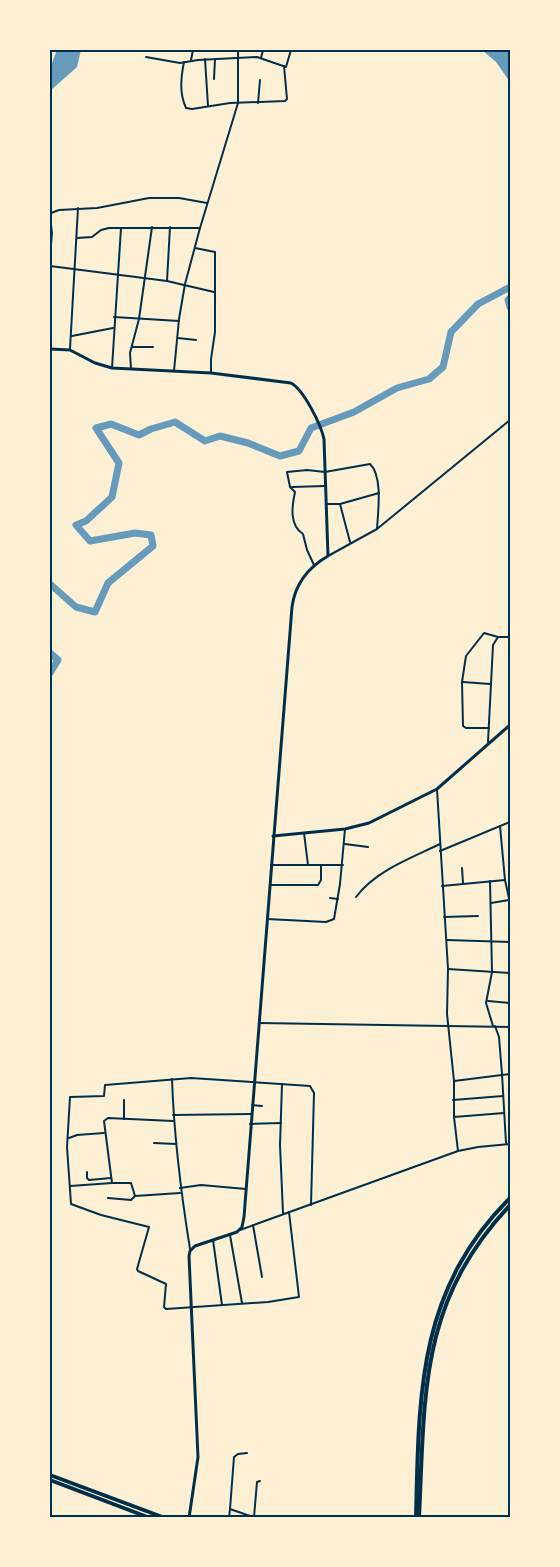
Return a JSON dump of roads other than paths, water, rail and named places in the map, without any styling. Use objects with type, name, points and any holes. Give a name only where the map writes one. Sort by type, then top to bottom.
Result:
[{"type":"highway","points":[[417,1518],[423,1379],[430,1338],[444,1298],[460,1263],[480,1233],[510,1198]]},
{"type":"highway","points":[[417,1518],[426,1394],[435,1337],[459,1274],[480,1242],[510,1205]]},
{"type":"highway","points":[[50,1475],[165,1518]]},
{"type":"highway","points":[[50,1480],[150,1518]]},
{"type":"street","points":[[191,60],[193,50]]},
{"type":"street","points":[[174,371],[185,284],[238,103],[238,50]]},
{"type":"street","points":[[261,58],[263,50]]},
{"type":"street","points":[[284,66],[286,67],[291,50]]},
{"type":"street","points":[[146,57],[184,62],[205,59],[261,58],[284,66]]},
{"type":"street","points":[[205,59],[208,106]]},
{"type":"street","points":[[214,80],[215,59]]},
{"type":"street","points":[[184,62],[181,86],[185,105],[192,109],[286,100],[284,66]]},
{"type":"street","points":[[258,103],[260,80]]},
{"type":"street","points":[[50,256],[51,213],[78,208],[101,208],[154,197],[179,198],[207,203]]},
{"type":"street","points":[[70,350],[78,208]]},
{"type":"street","points":[[131,369],[129,356],[139,319],[152,227]]},
{"type":"street","points":[[167,281],[170,227]]},
{"type":"street","points":[[76,238],[93,237],[101,230],[121,228],[200,228]]},
{"type":"street","points":[[112,368],[121,228]]},
{"type":"street","points":[[195,248],[215,251],[215,332],[211,373]]},
{"type":"street","points":[[50,266],[167,281],[214,292]]},
{"type":"street","points":[[114,317],[179,321]]},
{"type":"street","points":[[71,336],[113,328]]},
{"type":"street","points":[[178,338],[196,340]]},
{"type":"street","points":[[131,346],[153,347]]},
{"type":"street","points":[[50,349],[70,350],[91,361],[112,368],[211,373],[291,383],[301,391],[324,440],[328,556]]},
{"type":"street","points":[[240,1230],[244,1217],[292,603],[304,577],[314,565],[377,529],[510,420]]},
{"type":"street","points":[[314,565],[303,534],[296,528],[291,505],[295,492],[290,487],[287,472],[307,470],[325,472],[370,464],[375,469],[379,493],[377,529]]},
{"type":"street","points":[[290,487],[325,486]]},
{"type":"street","points":[[326,504],[340,504],[379,493]]},
{"type":"street","points":[[340,504],[350,543]]},
{"type":"street","points":[[489,728],[463,726],[462,682],[466,656],[480,637],[488,633],[498,637],[510,637]]},
{"type":"street","points":[[488,745],[493,650],[494,641],[498,637]]},
{"type":"street","points":[[462,682],[490,684]]},
{"type":"street","points":[[273,836],[345,829],[369,824],[437,789],[510,725]]},
{"type":"street","points":[[437,789],[448,969],[448,1025],[458,1152]]},
{"type":"street","points":[[356,897],[362,889],[394,867],[510,822]]},
{"type":"street","points":[[491,903],[510,901],[505,880],[500,826]]},
{"type":"street","points":[[267,919],[332,921],[335,917],[343,865],[345,829]]},
{"type":"street","points":[[304,833],[308,865]]},
{"type":"street","points":[[345,844],[368,847]]},
{"type":"street","points":[[271,865],[343,865]]},
{"type":"street","points":[[269,885],[318,885],[321,880],[321,865]]},
{"type":"street","points":[[462,868],[463,884]]},
{"type":"street","points":[[442,886],[505,880]]},
{"type":"street","points":[[190,1251],[195,1246],[458,1152],[508,1144],[499,1037],[486,1003],[492,972],[490,881]]},
{"type":"street","points":[[330,898],[338,899]]},
{"type":"street","points":[[444,917],[478,916]]},
{"type":"street","points":[[446,940],[510,942]]},
{"type":"street","points":[[448,969],[510,973]]},
{"type":"street","points":[[488,1001],[510,1004]]},
{"type":"street","points":[[259,1023],[510,1027]]},
{"type":"street","points":[[454,1081],[510,1074]]},
{"type":"street","points":[[289,1212],[299,1297],[242,1304],[165,1309],[166,1284],[138,1272],[137,1266],[149,1227],[101,1215],[71,1204],[67,1138],[69,1099],[72,1095],[104,1096],[105,1085],[172,1079],[205,1078],[307,1086],[314,1089],[311,1205]]},
{"type":"street","points":[[172,1079],[173,1121],[180,1193],[190,1251],[198,1457],[189,1518]]},
{"type":"street","points":[[282,1084],[280,1145],[284,1214]]},
{"type":"street","points":[[453,1100],[503,1096]]},
{"type":"street","points":[[124,1100],[124,1119]]},
{"type":"street","points":[[252,1105],[262,1106]]},
{"type":"street","points":[[454,1117],[504,1113]]},
{"type":"street","points":[[173,1115],[251,1114]]},
{"type":"street","points":[[112,1183],[104,1121],[124,1119],[173,1121]]},
{"type":"street","points":[[250,1124],[281,1123]]},
{"type":"street","points":[[67,1138],[104,1133]]},
{"type":"street","points":[[154,1143],[176,1144]]},
{"type":"street","points":[[87,1172],[88,1180],[111,1178]]},
{"type":"street","points":[[69,1186],[131,1183],[135,1197]]},
{"type":"street","points":[[180,1188],[201,1185],[246,1190]]},
{"type":"street","points":[[108,1198],[131,1200],[135,1197],[180,1193]]},
{"type":"street","points":[[253,1225],[262,1277]]},
{"type":"street","points":[[230,1235],[242,1304]]},
{"type":"street","points":[[213,1240],[222,1305]]},
{"type":"street","points":[[229,1518],[234,1457],[238,1454],[247,1454]]},
{"type":"street","points":[[230,1509],[255,1517],[257,1482],[260,1481]]},
{"type":"water","points":[[57,50],[81,50],[77,67],[50,91],[50,68]]},
{"type":"water","points":[[482,50],[510,50],[510,82],[496,62]]},
{"type":"waterway","points":[[50,584],[76,607],[95,612],[108,583],[153,546],[151,535],[135,533],[90,541],[76,525],[86,521],[112,497],[119,463],[96,428],[111,424],[139,435],[175,422],[205,441],[220,436],[248,443],[280,456],[299,451],[311,428],[354,412],[397,388],[429,379],[443,367],[451,332],[478,304],[510,287]]},
{"type":"waterway","points":[[510,298],[508,300],[510,307]]},
{"type":"waterway","points":[[50,653],[58,660],[50,673]]}]
